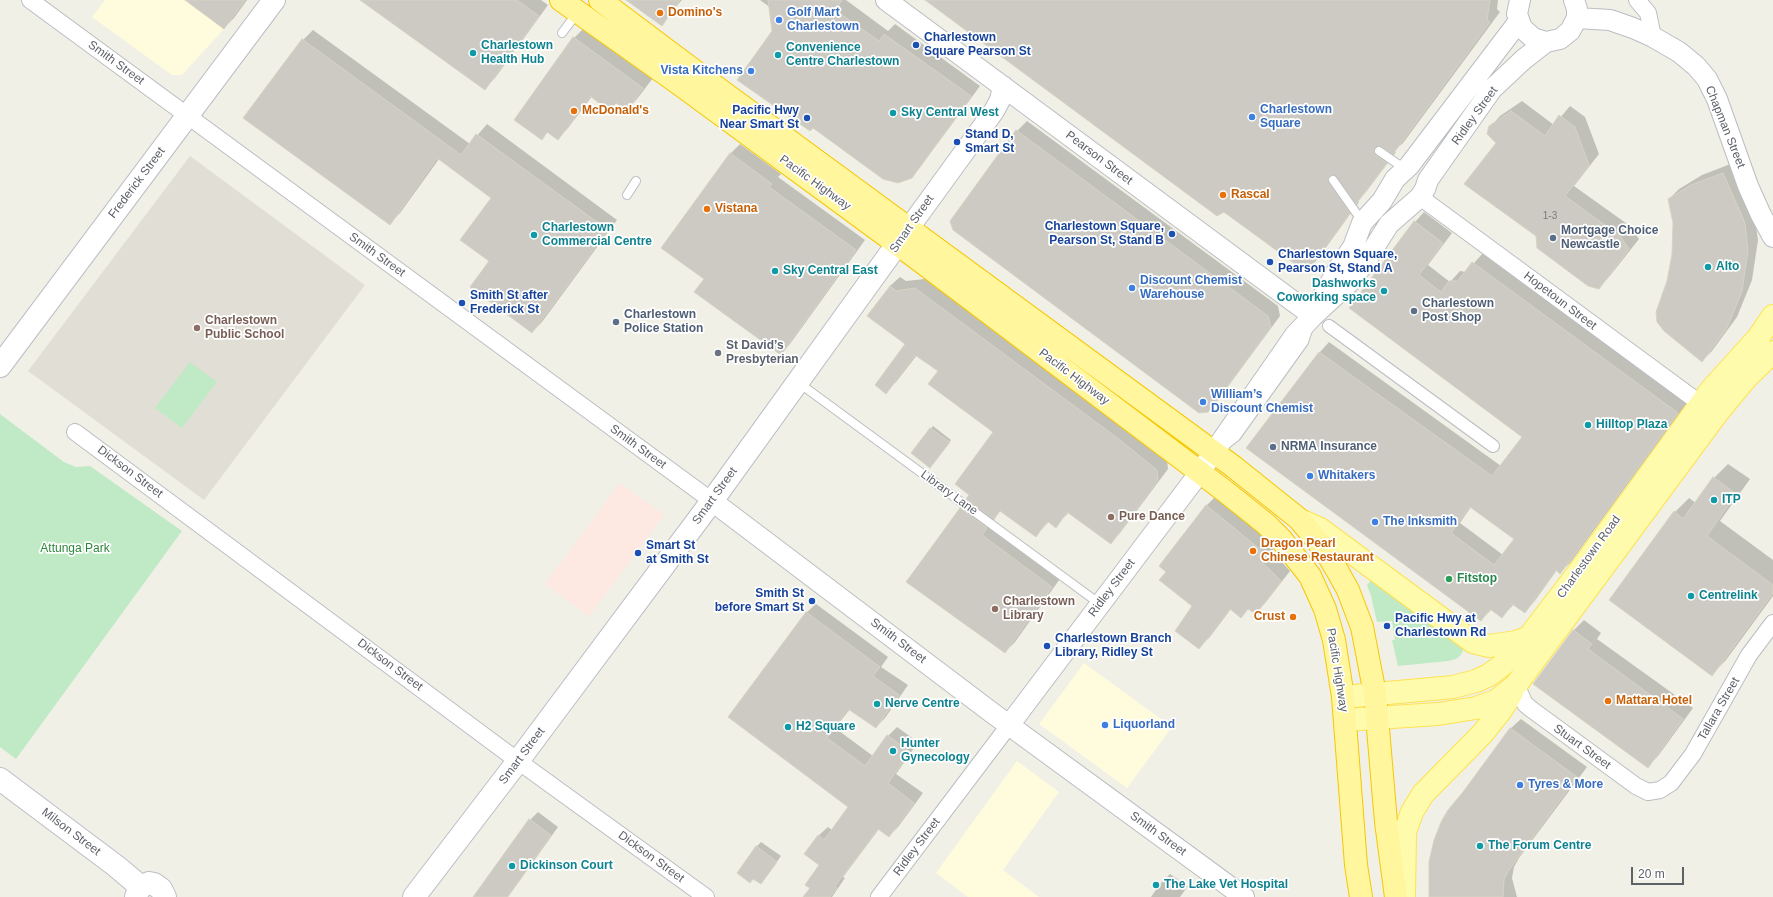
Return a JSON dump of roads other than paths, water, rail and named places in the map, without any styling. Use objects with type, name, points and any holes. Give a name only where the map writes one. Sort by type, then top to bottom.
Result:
[{"type":"highway","name":"Pacific Highway","points":[[600,0],[903,236],[1266,524],[1281,539],[1310,576],[1330,625],[1337,655],[1343,697],[1356,865],[1361,897]]},
{"type":"highway","name":"Pacific Highway","points":[[569,6],[678,83],[903,236],[1214,452],[1299,519],[1325,550],[1348,590],[1362,627],[1375,694],[1386,822],[1396,897]]},
{"type":"main road","name":"Frederick Street","points":[[0,366],[274,0]]},
{"type":"main road","name":"Smart Street","points":[[414,897],[712,502],[903,236]]},
{"type":"main road","name":"Charlestown Road","points":[[1343,697],[1453,688],[1488,675],[1516,653],[1584,565],[1701,404],[1721,378],[1762,332],[1773,316]]},
{"type":"main road","name":"Charlestown Road","points":[[1344,720],[1438,714],[1476,708],[1496,701],[1516,685],[1718,412],[1747,377],[1773,352]]},
{"type":"main road","points":[[1299,519],[1320,529],[1473,642],[1489,646],[1516,642],[1529,637]]},
{"type":"main road","points":[[1404,897],[1405,832],[1412,812],[1423,794],[1483,733],[1502,709],[1516,685]]},
{"type":"main road","name":"Milson Street","points":[[0,779],[116,866],[139,892],[149,883],[161,888],[165,897]]},
{"type":"street","name":"Smith Street","points":[[30,0],[712,502],[1244,897]]},
{"type":"street","name":"Pearson Street","points":[[886,0],[1321,321]]},
{"type":"street","points":[[1638,0],[1648,13],[1654,37]]},
{"type":"street","points":[[1518,7],[1527,34],[1539,41],[1546,42],[1566,36],[1574,25],[1576,9]]},
{"type":"street","name":"Ridley Street","points":[[1321,321],[1338,269],[1353,247],[1363,221],[1382,201],[1395,179],[1408,167],[1518,7]]},
{"type":"street","name":"Chapman Street","points":[[1576,9],[1654,37],[1688,58],[1706,79],[1717,99],[1748,186],[1761,215],[1773,236]]},
{"type":"street","name":"Ridley Street","points":[[879,897],[1200,472],[1290,342],[1321,321],[1381,238],[1389,224],[1424,188],[1492,89],[1524,59],[1546,42]]},
{"type":"street","name":"Smart Street","points":[[903,236],[994,112],[1000,100],[1003,86]]},
{"type":"street","points":[[1408,167],[1421,170],[1424,188]]},
{"type":"street","name":"Hopetoun Street","points":[[1424,188],[1701,404]]},
{"type":"street","points":[[1363,221],[1370,235],[1381,238]]},
{"type":"street","points":[[1321,321],[1493,446]]},
{"type":"street","name":"Dickson Street","points":[[75,432],[518,761],[706,897]]},
{"type":"street","name":"Tallara Street","points":[[1660,790],[1671,783],[1693,754],[1749,655],[1773,623]]},
{"type":"street","name":"Stuart Street","points":[[1516,685],[1525,704],[1531,710],[1636,786],[1648,792],[1660,790]]},
{"type":"lane","points":[[562,33],[569,6]]},
{"type":"lane","points":[[1379,151],[1408,167]]},
{"type":"lane","points":[[1332,180],[1356,214],[1363,221]]},
{"type":"lane","points":[[627,195],[636,182]]},
{"type":"lane","name":"Library Lane","points":[[799,382],[1100,604]]},
{"type":"place","name":"Domino's","points":[[660,13]]},
{"type":"place","name":"Golf Mart Charlestown","points":[[779,20]]},
{"type":"place","name":"Charlestown Square Pearson St","points":[[916,45]]},
{"type":"place","name":"Charlestown Health Hub","points":[[473,53]]},
{"type":"place","name":"Convenience Centre Charlestown","points":[[778,55]]},
{"type":"place","name":"Vista Kitchens","points":[[751,71]]},
{"type":"place","name":"McDonald's","points":[[574,111]]},
{"type":"place","name":"Sky Central West","points":[[893,113]]},
{"type":"place","name":"Charlestown Square","points":[[1252,117]]},
{"type":"place","name":"Pacific Hwy Near Smart St","points":[[807,118]]},
{"type":"place","name":"Stand D, Smart St","points":[[957,142]]},
{"type":"place","name":"Rascal","points":[[1223,195]]},
{"type":"place","name":"Vistana","points":[[707,209]]},
{"type":"place","name":"Charlestown Square, Pearson St, Stand B","points":[[1172,234]]},
{"type":"place","name":"Charlestown Commercial Centre","points":[[534,235]]},
{"type":"place","name":"Mortgage Choice Newcastle","points":[[1553,238]]},
{"type":"place","name":"Charlestown Square, Pearson St, Stand A","points":[[1270,262]]},
{"type":"place","name":"Alto","points":[[1708,267]]},
{"type":"place","name":"Sky Central East","points":[[775,271]]},
{"type":"place","name":"Discount Chemist Warehouse","points":[[1132,288]]},
{"type":"place","name":"Dashworks Coworking space","points":[[1384,291]]},
{"type":"place","name":"Smith St after Frederick St","points":[[462,303]]},
{"type":"place","name":"Charlestown Post Shop","points":[[1414,311]]},
{"type":"place","name":"Charlestown Police Station","points":[[616,322]]},
{"type":"place","name":"Charlestown Public School","points":[[197,328]]},
{"type":"place","name":"St David’s Presbyterian","points":[[718,353]]},
{"type":"place","name":"William’s Discount Chemist","points":[[1203,402]]},
{"type":"place","name":"Hilltop Plaza","points":[[1588,425]]},
{"type":"place","name":"NRMA Insurance","points":[[1273,447]]},
{"type":"place","name":"Whitakers","points":[[1310,476]]},
{"type":"place","name":"ITP","points":[[1714,500]]},
{"type":"place","name":"Pure Dance","points":[[1111,517]]},
{"type":"place","name":"The Inksmith","points":[[1375,522]]},
{"type":"place","name":"Dragon Pearl Chinese Restaurant","points":[[1253,551]]},
{"type":"place","name":"Smart St at Smith St","points":[[638,553]]},
{"type":"place","name":"Fitstop","points":[[1449,579]]},
{"type":"place","name":"Centrelink","points":[[1691,596]]},
{"type":"place","name":"Smith St before Smart St","points":[[812,601]]},
{"type":"place","name":"Charlestown Library","points":[[995,609]]},
{"type":"place","name":"Crust","points":[[1293,617]]},
{"type":"place","name":"Pacific Hwy at Charlestown Rd","points":[[1387,626]]},
{"type":"place","name":"Charlestown Branch Library, Ridley St","points":[[1047,646]]},
{"type":"place","name":"Mattara Hotel","points":[[1608,701]]},
{"type":"place","name":"Nerve Centre","points":[[877,704]]},
{"type":"place","name":"Liquorland","points":[[1105,725]]},
{"type":"place","name":"H2 Square","points":[[788,727]]},
{"type":"place","name":"Hunter Gynecology","points":[[893,751]]},
{"type":"place","name":"Tyres & More","points":[[1520,785]]},
{"type":"place","name":"The Forum Centre","points":[[1480,846]]},
{"type":"place","name":"Dickinson Court","points":[[512,866]]},
{"type":"place","name":"The Lake Vet Hospital","points":[[1156,885]]},
{"type":"park label","name":"Attunga Park","points":[[75,549]]}]
